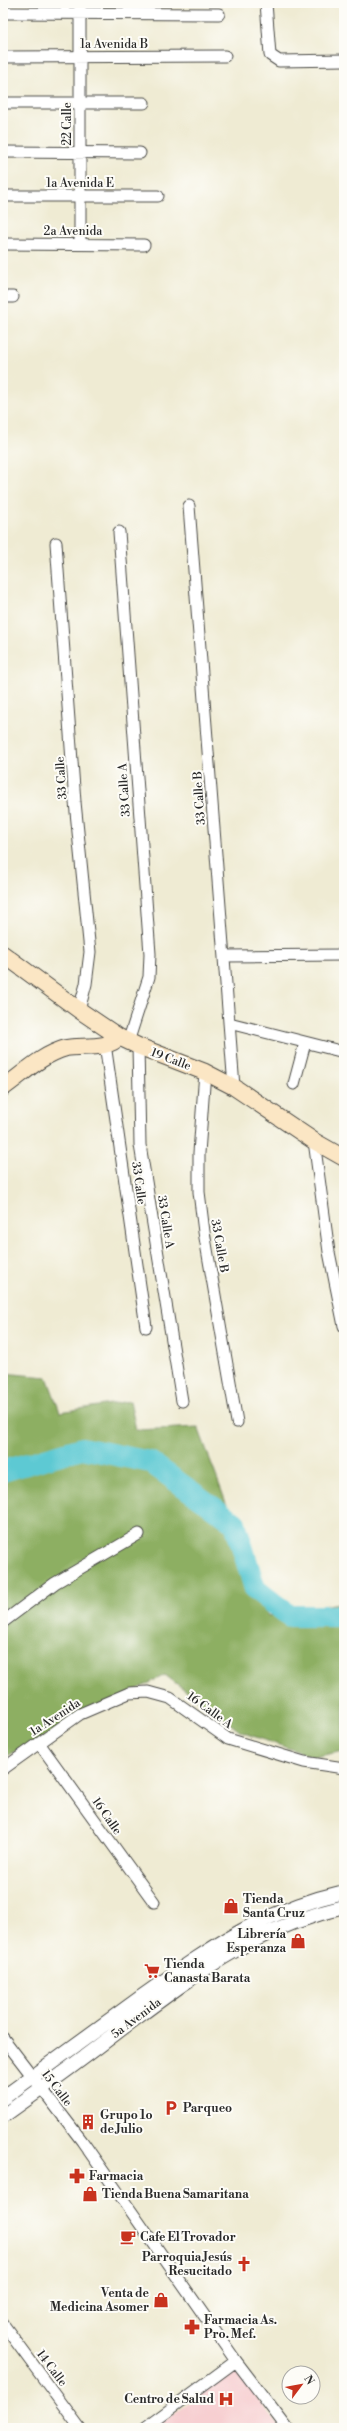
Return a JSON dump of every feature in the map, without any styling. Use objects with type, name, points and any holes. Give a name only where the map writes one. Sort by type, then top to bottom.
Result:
[{"type":"main road","name":"19 Calle","points":[[3,954],[79,1010],[128,1042],[205,1072],[234,1087],[314,1141],[344,1158]]},
{"type":"main road","points":[[3,1088],[53,1052],[116,1041],[128,1042]]},
{"type":"street","points":[[266,3],[270,55],[279,60],[344,60]]},
{"type":"street","points":[[3,13],[80,8],[219,14]]},
{"type":"street","name":"22 Calle","points":[[80,8],[80,244]]},
{"type":"street","name":"1a Avenida B","points":[[3,58],[225,56]]},
{"type":"street","points":[[3,103],[144,103]]},
{"type":"street","points":[[3,152],[140,153]]},
{"type":"street","name":"1a Avenida E","points":[[3,196],[158,196]]},
{"type":"street","name":"2a Avenida","points":[[3,244],[144,245]]},
{"type":"street","name":"33 Calle B","points":[[189,506],[234,1087]]},
{"type":"street","name":"33 Calle A","points":[[119,532],[150,954],[149,977],[128,1042],[140,1145],[182,1401]]},
{"type":"street","name":"33 Calle","points":[[56,543],[75,802],[90,952],[86,984],[79,1010]]},
{"type":"street","points":[[224,956],[344,955]]},
{"type":"street","points":[[229,1023],[344,1052]]},
{"type":"street","points":[[294,1084],[305,1043]]},
{"type":"street","name":"33 Calle","points":[[105,1044],[146,1327]]},
{"type":"street","name":"33 Calle B","points":[[205,1072],[199,1153],[199,1192],[204,1232],[237,1422]]},
{"type":"street","points":[[314,1141],[329,1252],[344,1326]]},
{"type":"street","points":[[3,1622],[55,1583],[139,1534]]},
{"type":"street","name":"1a Avenida","points":[[3,1769],[80,1714],[129,1693],[148,1692]]},
{"type":"street","name":"16 Calle A","points":[[148,1692],[170,1698],[228,1740],[304,1762],[344,1768]]},
{"type":"street","name":"16 Calle","points":[[39,1743],[154,1902]]},
{"type":"street","name":"5a Avenida","points":[[3,2098],[226,1938],[272,1914],[318,1898],[344,1892]]},
{"type":"street","name":"5a Avenida","points":[[3,2116],[198,1972],[234,1949],[274,1928],[317,1913],[344,1907]]},
{"type":"street","name":"15 Calle","points":[[3,2038],[82,2141],[236,2361],[287,2428]]},
{"type":"street","name":"14 Calle","points":[[3,2324],[80,2428]]},
{"type":"street","points":[[145,2428],[236,2361]]},
{"type":"shaded area","name":"Centro de Salud","points":[[235,2369],[280,2428],[154,2428]]},
{"type":"green space","points":[[3,1373],[47,1377],[60,1412],[130,1401],[136,1430],[198,1427],[268,1616],[344,1602],[344,1751],[314,1757],[241,1732],[165,1675],[3,1758]]},
{"type":"waterway","points":[[3,1471],[82,1448],[150,1462],[235,1523],[255,1589],[290,1616],[344,1616]]},
{"type":"place","name":"Tienda Santa Cruz","points":[[231,1906]]},
{"type":"place","name":"Librería Esperanza","points":[[298,1941]]},
{"type":"place","name":"Tienda Canasta Barata","points":[[152,1971]]},
{"type":"place","name":"Parqueo","points":[[171,2108]]},
{"type":"place","name":"Grupo 1o de Julio","points":[[88,2122]]},
{"type":"place","name":"Farmacia","points":[[77,2176]]},
{"type":"place","name":"Tienda Buena Samaritana","points":[[90,2194]]},
{"type":"place","name":"Cafe El Trovador","points":[[128,2237]]},
{"type":"place","name":"Parroquia Jesús Resucitado","points":[[244,2264]]},
{"type":"place","name":"Venta de Medicina Asomer","points":[[161,2300]]},
{"type":"place","name":"Farmacia As. Pro. Mef.","points":[[192,2327]]},
{"type":"place","name":"Centro de Salud","points":[[226,2399]]}]
